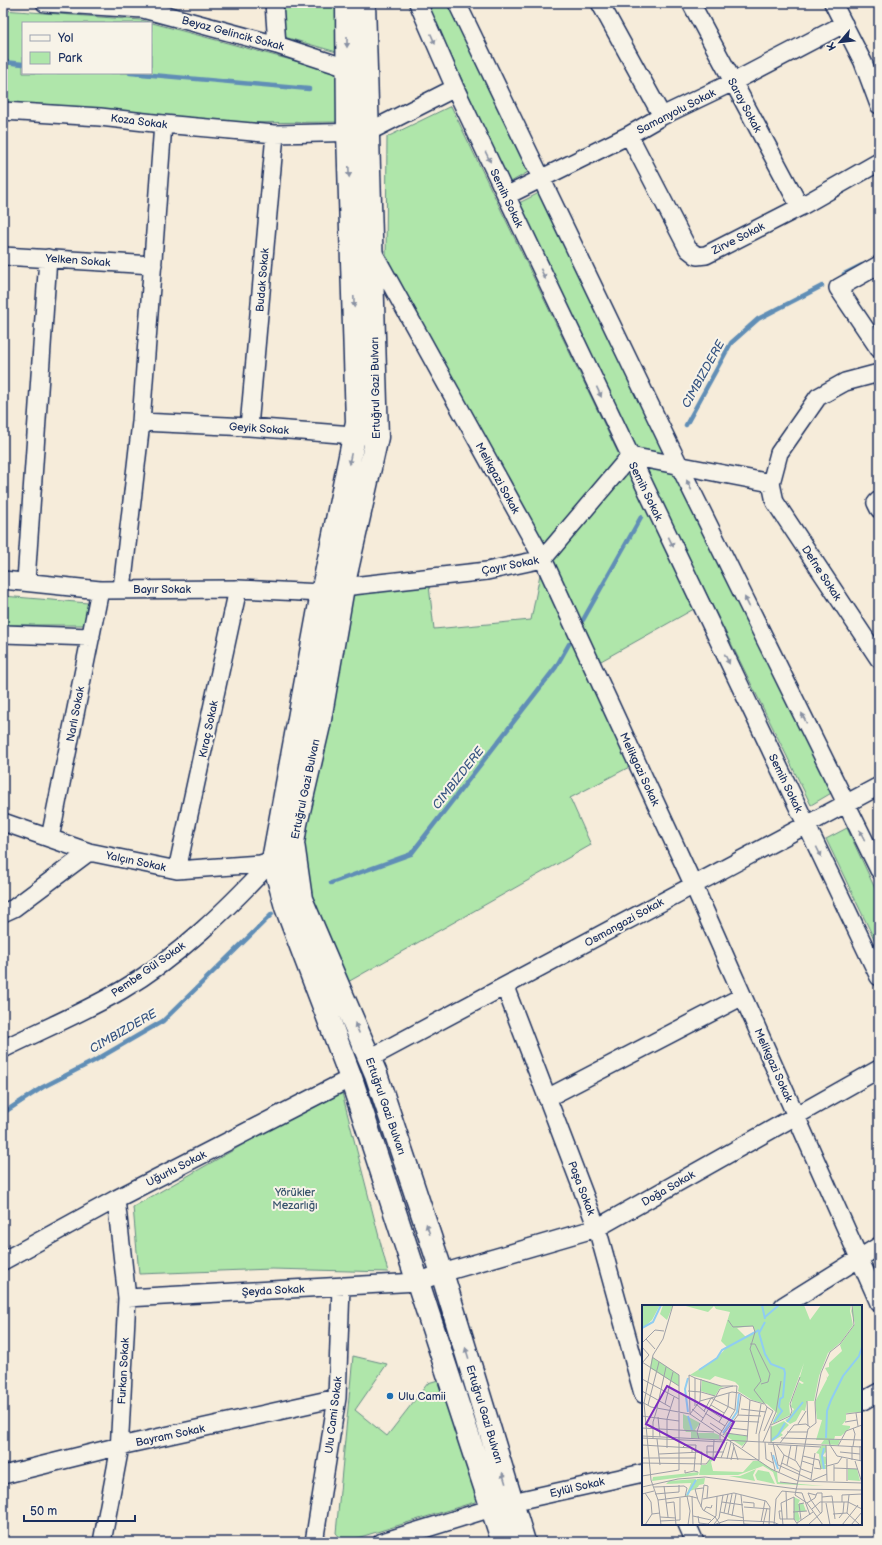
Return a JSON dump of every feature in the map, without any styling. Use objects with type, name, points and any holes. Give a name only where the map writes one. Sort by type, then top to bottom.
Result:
[{"type":"main road","name":"Ertuğrul Gazi Bulvarı","points":[[347,3],[347,68],[358,133],[372,250],[377,437],[343,587],[319,725],[293,842],[301,899],[370,1058],[442,1273],[502,1505],[503,1542]]},
{"type":"main road","name":"Ertuğrul Gazi Bulvarı","points":[[364,3],[358,133],[358,422],[322,593],[273,860],[286,907],[351,1078],[418,1282],[502,1505],[524,1542]]},
{"type":"street","name":"Beyaz Gelincik Sokak","points":[[45,3],[142,6],[277,45],[347,68]]},
{"type":"street","points":[[274,3],[277,45]]},
{"type":"street","name":"Semih Sokak","points":[[418,3],[455,88],[506,196],[879,977]]},
{"type":"street","points":[[457,3],[679,465],[879,870]]},
{"type":"street","points":[[600,3],[662,116]]},
{"type":"street","name":"Saray Sokak","points":[[690,3],[800,207]]},
{"type":"street","points":[[833,3],[863,62],[879,105]]},
{"type":"street","name":"Samanyolu Sokak","points":[[506,196],[629,136],[662,116],[733,82],[844,24]]},
{"type":"street","points":[[863,62],[879,73]]},
{"type":"street","points":[[358,133],[455,88]]},
{"type":"street","name":"Koza Sokak","points":[[3,111],[100,117],[275,134],[358,133]]},
{"type":"street","points":[[122,589],[141,422],[164,124]]},
{"type":"street","name":"Budak Sokak","points":[[249,427],[275,134]]},
{"type":"street","name":"Zirve Sokak","points":[[629,136],[688,249],[696,256],[706,255],[800,207],[879,162]]},
{"type":"street","name":"Melikgazi Sokak","points":[[372,250],[543,559],[693,884],[879,1303]]},
{"type":"street","name":"Yelken Sokak","points":[[3,256],[153,265]]},
{"type":"street","points":[[26,581],[48,258]]},
{"type":"street","points":[[879,265],[838,288],[879,349]]},
{"type":"street","name":"Defne Sokak","points":[[879,373],[845,382],[818,397],[779,453],[771,483],[775,502],[879,659]]},
{"type":"street","name":"Geyik Sokak","points":[[141,422],[249,427],[355,434],[377,437]]},
{"type":"street","points":[[630,456],[771,483]]},
{"type":"street","name":"Çayır Sokak","points":[[343,587],[487,570],[543,559],[630,456]]},
{"type":"street","points":[[879,500],[876,503],[879,509]]},
{"type":"street","name":"Bayır Sokak","points":[[3,580],[26,581],[100,590],[238,589],[322,593]]},
{"type":"street","name":"Kıraç Sokak","points":[[177,870],[238,589]]},
{"type":"street","name":"Narlı Sokak","points":[[50,838],[100,590]]},
{"type":"street","points":[[3,634],[91,637]]},
{"type":"street","name":"Osmangazi Sokak","points":[[370,1058],[505,988],[693,884],[879,786]]},
{"type":"street","name":"Yalçın Sokak","points":[[3,822],[89,852],[177,870],[260,864],[273,860]]},
{"type":"street","points":[[3,913],[14,908],[89,852]]},
{"type":"street","name":"Pembe Gül Sokak","points":[[3,1049],[122,990],[160,964],[202,931],[234,901],[273,860]]},
{"type":"street","name":"Paşa Sokak","points":[[505,988],[597,1228],[642,1389]]},
{"type":"street","points":[[548,1098],[743,996]]},
{"type":"street","name":"Doğa Sokak","points":[[418,1282],[442,1273],[597,1228],[879,1069]]},
{"type":"street","name":"Uğurlu Sokak","points":[[3,1261],[116,1199],[351,1078]]},
{"type":"street","name":"Furkan Sokak","points":[[102,1542],[120,1446],[127,1298],[116,1199]]},
{"type":"street","points":[[784,1305],[879,1246]]},
{"type":"street","name":"Şeyda Sokak","points":[[127,1298],[418,1282]]},
{"type":"street","name":"Ulu Cami Sokak","points":[[314,1542],[337,1398],[341,1287]]},
{"type":"street","points":[[862,1401],[879,1392]]},
{"type":"street","name":"Bayram Sokak","points":[[3,1475],[120,1446],[337,1398]]},
{"type":"street","name":"Eylül Sokak","points":[[382,1542],[502,1505],[642,1473]]},
{"type":"street","points":[[688,1525],[695,1542]]},
{"type":"green space","points":[[281,3],[341,3],[340,53],[281,36]]},
{"type":"green space","points":[[427,3],[451,3],[530,171],[509,183]]},
{"type":"green space","points":[[3,10],[141,20],[149,22],[22,22],[22,74],[152,74],[152,23],[340,73],[338,122],[231,123],[3,104]]},
{"type":"green space","points":[[451,106],[619,455],[542,546],[386,261],[387,137]]},
{"type":"green space","points":[[541,192],[668,455],[636,449],[519,203]]},
{"type":"green space","points":[[630,456],[701,605],[592,666],[637,763],[570,798],[591,845],[339,987],[293,843],[343,587],[428,577],[434,629],[531,620],[543,559]]},
{"type":"green space","points":[[643,465],[675,470],[833,792],[811,805]]},
{"type":"green space","points":[[3,596],[88,603],[85,625],[3,625]]},
{"type":"green space","points":[[847,828],[879,897],[879,949],[826,839]]},
{"type":"green space","name":"Yörükler Mezarlığı","points":[[341,1089],[388,1272],[272,1269],[139,1274],[133,1207]]},
{"type":"green space","points":[[353,1356],[387,1364],[355,1410],[387,1436],[428,1383],[445,1378],[479,1493],[475,1502],[344,1542],[336,1533]]},
{"type":"waterway","points":[[3,62],[22,64]]},
{"type":"waterway","points":[[141,74],[309,89]]},
{"type":"waterway","name":"CIMBIZDERE","points":[[844,274],[862,265]]},
{"type":"waterway","name":"CIMBIZDERE","points":[[686,425],[731,343],[758,319],[822,286]]},
{"type":"waterway","name":"CIMBIZDERE","points":[[583,620],[641,517]]},
{"type":"waterway","name":"CIMBIZDERE","points":[[331,883],[411,854],[556,667],[569,644]]},
{"type":"waterway","name":"CIMBIZDERE","points":[[3,1113],[43,1087],[94,1061],[163,1021],[272,914]]},
{"type":"place","name":"Ulu Camii","points":[[390,1396]]}]
